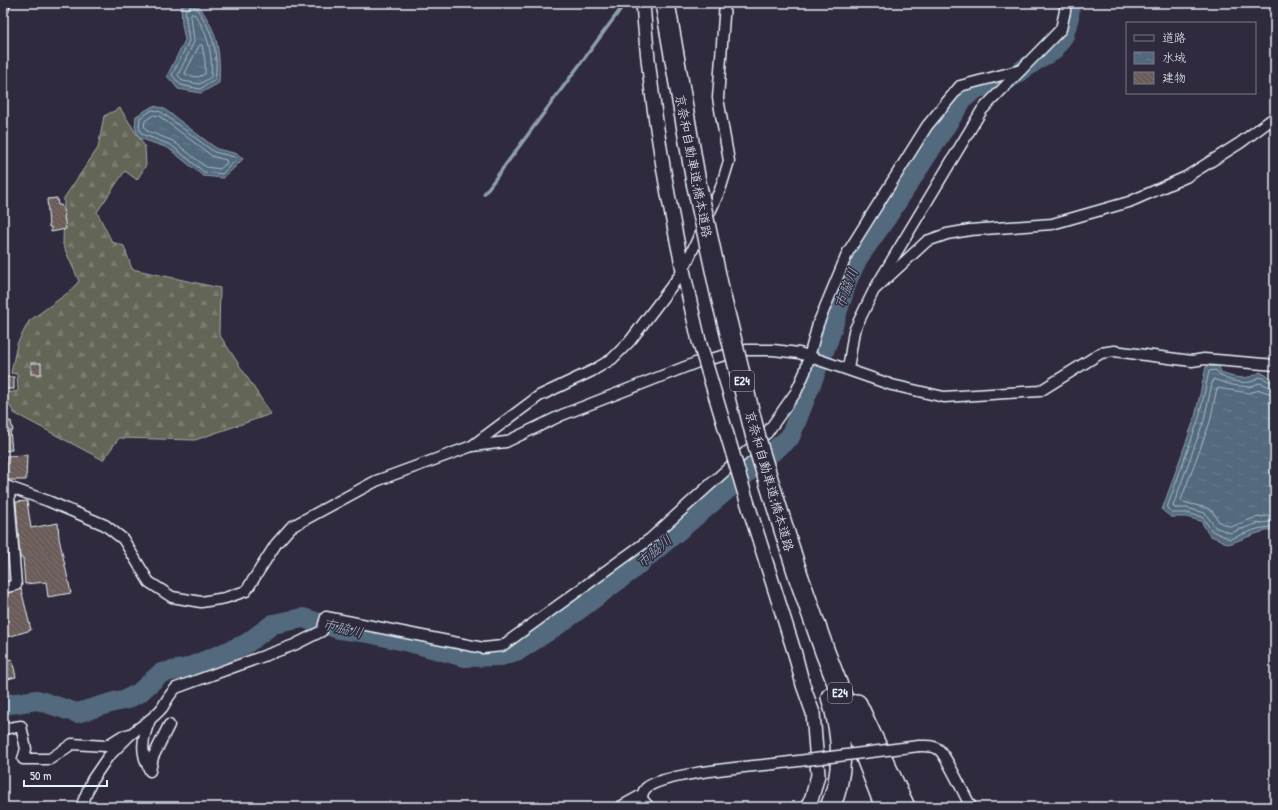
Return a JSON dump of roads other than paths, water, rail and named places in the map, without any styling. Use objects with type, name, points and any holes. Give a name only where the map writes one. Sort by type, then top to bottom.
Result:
[{"type":"highway","name":"京奈和自動車道;橋本道路","points":[[665,3],[696,182],[720,293],[759,450],[809,607],[885,807]]},
{"type":"highway","points":[[809,607],[834,654],[905,807]]},
{"type":"highway","points":[[825,652],[824,677],[836,712],[841,743],[841,772],[830,807]]},
{"type":"street","points":[[3,10],[5,3]]},
{"type":"street","points":[[643,3],[657,125],[683,271],[699,341],[795,654],[803,685],[813,713],[818,775],[812,797],[807,807]]},
{"type":"street","points":[[472,446],[538,396],[592,371],[612,359],[630,341],[683,271],[720,190],[729,161],[718,98],[725,3]]},
{"type":"street","points":[[848,369],[854,331],[874,290],[982,110],[1061,29],[1065,11],[1065,3]]},
{"type":"street","points":[[81,807],[92,780],[107,758],[131,734],[150,720],[162,707],[167,697],[176,688],[294,645],[322,632],[326,616],[483,648],[502,646],[650,539],[767,433],[796,392],[810,357],[818,324],[848,252],[927,126],[960,86],[1021,70]]},
{"type":"street","points":[[874,290],[927,241],[947,234],[970,230],[1052,224],[1129,202],[1186,177],[1240,143],[1275,117]]},
{"type":"street","points":[[7,487],[48,501],[105,525],[124,539],[149,582],[172,597],[201,602],[225,598],[246,591],[283,534],[290,527],[328,505],[376,481],[472,446],[506,442],[562,415],[698,362],[746,350],[773,350],[799,353],[892,385],[944,397],[1040,391],[1101,353],[1114,351],[1192,361],[1204,359],[1275,365]]},
{"type":"street","points":[[3,588],[16,585],[7,487]]},
{"type":"street","points":[[150,720],[143,738],[145,760],[150,771],[153,757],[169,726]]},
{"type":"street","points":[[3,729],[21,726],[26,749],[23,759],[41,760],[50,759],[72,744],[106,746],[122,736],[131,734]]},
{"type":"street","points":[[620,807],[642,794],[646,788],[685,775],[919,746],[931,746],[939,749],[971,807]]},
{"type":"street","points":[[642,794],[642,799],[649,807]]},
{"type":"water","points":[[196,3],[209,22],[218,50],[219,83],[201,93],[178,89],[167,76],[185,40],[181,7]]},
{"type":"water","points":[[153,106],[163,108],[217,149],[238,154],[243,159],[224,178],[203,176],[168,148],[139,138],[135,127],[136,116]]},
{"type":"water","points":[[1219,366],[1221,373],[1231,376],[1245,378],[1260,372],[1275,380],[1275,529],[1258,533],[1229,544],[1209,535],[1201,521],[1186,517],[1171,517],[1162,510],[1195,417],[1206,367]]},
{"type":"waterway","points":[[484,194],[620,10],[619,3]]},
{"type":"waterway","name":"市脇川","points":[[3,705],[37,700],[77,713],[127,699],[139,693],[161,673],[187,668],[246,644],[273,624],[303,618],[339,629],[369,633],[465,657],[501,656],[519,650],[565,620],[628,573],[790,437],[829,338],[848,279],[858,258],[887,217],[963,99],[977,88],[1002,84],[1041,57],[1053,51],[1064,35],[1069,17],[1070,3]]}]
